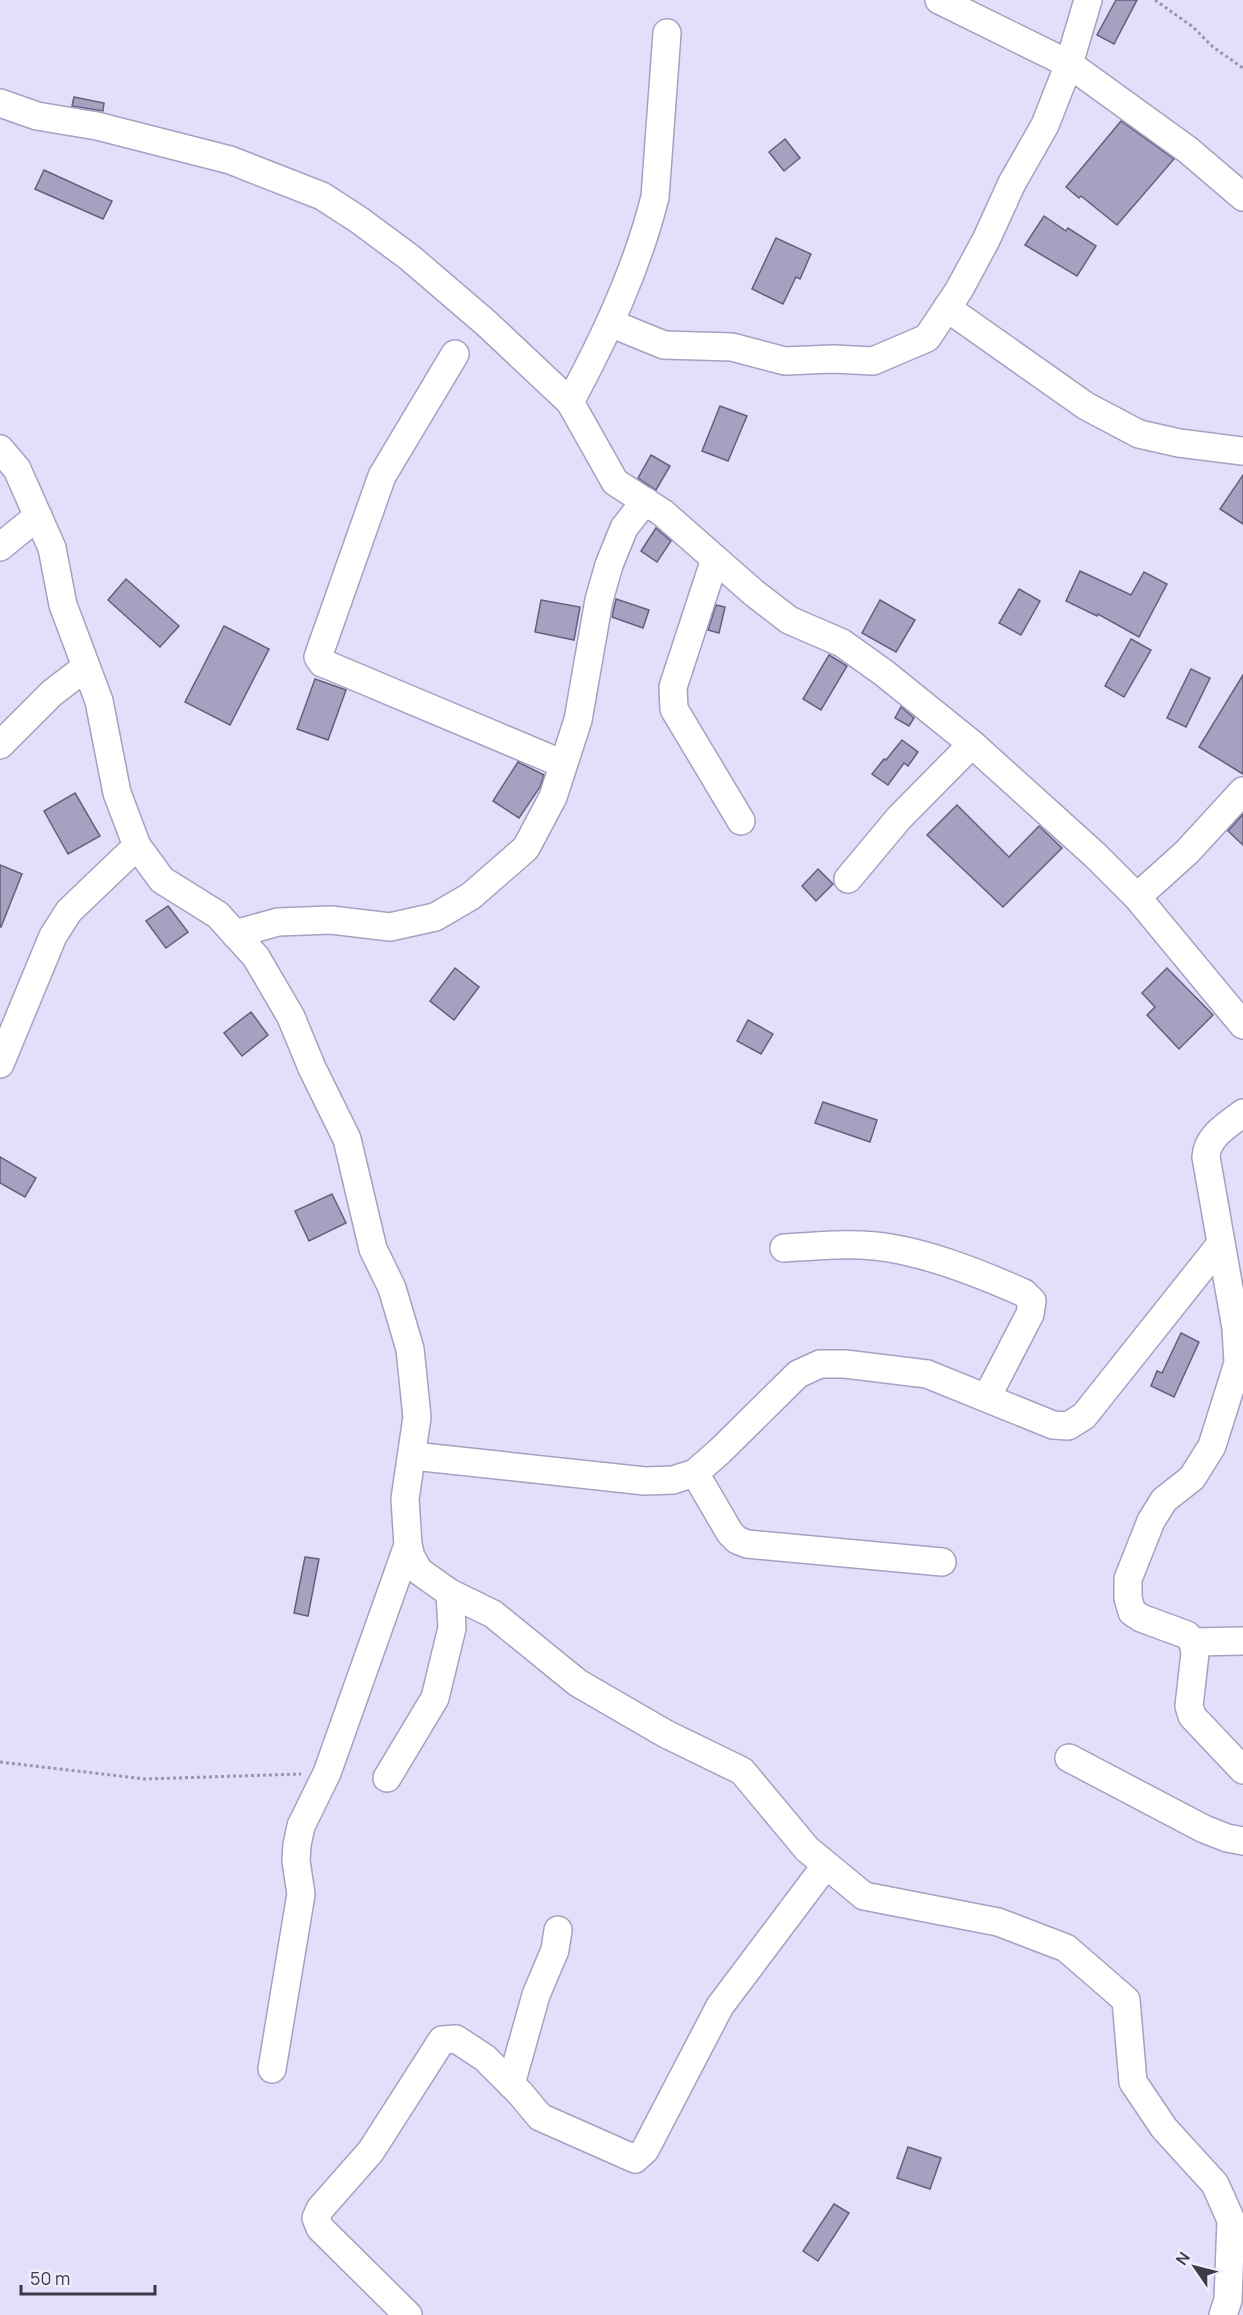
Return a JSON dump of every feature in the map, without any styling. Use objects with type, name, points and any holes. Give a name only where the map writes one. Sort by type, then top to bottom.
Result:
[{"type":"street","points":[[939,0],[1069,64],[1188,150],[1243,197]]},
{"type":"street","points":[[610,323],[664,345],[732,347],[785,361],[833,359],[873,361],[927,338],[965,280],[1012,183],[1045,126],[1069,64],[1088,0]]},
{"type":"street","points":[[570,402],[610,323],[650,219],[655,197],[668,33]]},
{"type":"street","points":[[0,103],[37,116],[97,126],[230,160],[322,196],[359,220],[445,286],[570,402],[615,482],[663,513],[754,593],[789,620],[851,649],[972,744],[1095,855],[1137,897],[1243,1025]]},
{"type":"street","points":[[947,308],[1086,406],[1139,434],[1179,443],[1243,451]]},
{"type":"street","points":[[455,354],[382,476],[318,657],[322,663],[564,764]]},
{"type":"street","points":[[0,449],[17,469],[52,548],[63,605],[99,701],[117,793],[137,846],[162,880],[218,915],[256,957],[291,1017],[312,1068],[347,1139],[373,1250],[393,1288],[410,1349],[417,1417],[405,1499],[408,1545],[411,1557],[419,1571],[450,1593],[493,1614],[578,1683],[666,1734],[742,1771],[807,1849],[864,1896],[998,1922],[1066,1948],[1126,2001],[1133,2082],[1164,2128],[1215,2184],[1231,2220],[1226,2307]]},
{"type":"street","points":[[235,934],[278,922],[332,920],[390,927],[435,917],[471,897],[526,848],[553,797],[578,720],[599,600],[607,574],[624,528],[645,501]]},
{"type":"street","points":[[0,548],[38,516]]},
{"type":"street","points":[[715,559],[673,687],[674,709],[741,821]]},
{"type":"street","points":[[0,745],[52,693],[86,667]]},
{"type":"street","points":[[848,879],[899,819],[972,744]]},
{"type":"street","points":[[1137,897],[1186,852],[1243,791]]},
{"type":"street","points":[[0,1064],[53,936],[69,910],[137,846]]},
{"type":"street","points":[[1243,1113],[1215,1135],[1207,1147],[1206,1157],[1236,1328],[1238,1363],[1212,1446],[1192,1478],[1164,1500],[1151,1521],[1128,1579],[1128,1598],[1132,1612],[1141,1618],[1187,1635],[1193,1642],[1195,1653],[1189,1706],[1192,1716],[1243,1770]]},
{"type":"street","points":[[784,1248],[834,1245],[876,1246],[925,1256],[1024,1293],[1032,1301],[1030,1314],[987,1397]]},
{"type":"street","points":[[413,1456],[645,1481],[673,1480],[695,1473],[798,1374],[820,1364],[845,1364],[927,1374],[1053,1425],[1068,1426],[1084,1416],[1220,1245]]},
{"type":"street","points":[[695,1473],[730,1533],[737,1540],[747,1544],[942,1562]]},
{"type":"street","points":[[272,2069],[301,1894],[296,1861],[301,1826],[327,1773],[408,1545]]},
{"type":"street","points":[[387,1778],[435,1698],[452,1628],[450,1593]]},
{"type":"street","points":[[1193,1642],[1243,1641]]},
{"type":"street","points":[[1069,1758],[1204,1828],[1227,1838],[1243,1841]]},
{"type":"street","points":[[408,2315],[320,2228],[316,2218],[320,2209],[371,2151],[442,2040],[456,2039],[486,2058],[540,2117],[635,2159],[645,2150],[720,2006],[826,1865]]},
{"type":"street","points":[[511,2084],[536,1995],[555,1950],[558,1930]]},
{"type":"street","points":[[1226,2307],[1243,2270]]},
{"type":"path","points":[[1155,0],[1193,27],[1213,47],[1243,68]]},
{"type":"path","points":[[0,1762],[146,1779],[327,1773]]},
{"type":"building","points":[[1116,0],[1137,0],[1114,44],[1097,35]]},
{"type":"building","points":[[74,97],[104,103],[103,111],[72,106]]},
{"type":"building","points":[[1121,121],[1174,159],[1117,225],[1066,187]]},
{"type":"building","points":[[785,139],[800,158],[784,171],[769,152]]},
{"type":"building","points":[[44,170],[112,201],[103,219],[35,189]]},
{"type":"building","points":[[1044,216],[1066,231],[1068,228],[1096,246],[1077,276],[1025,245]]},
{"type":"building","points":[[776,238],[811,254],[800,279],[796,277],[783,304],[752,289]]},
{"type":"building","points":[[720,406],[747,416],[728,461],[702,451]]},
{"type":"building","points":[[651,455],[670,466],[656,490],[638,478]]},
{"type":"building","points":[[1243,475],[1243,524],[1220,509]]},
{"type":"building","points":[[656,528],[671,541],[657,562],[641,551]]},
{"type":"building","points":[[1080,571],[1131,595],[1144,572],[1167,584],[1139,637],[1098,614],[1097,616],[1066,601]]},
{"type":"building","points":[[126,579],[179,626],[160,647],[108,600]]},
{"type":"building","points":[[1019,589],[1040,601],[1021,635],[999,623]]},
{"type":"building","points":[[616,599],[649,610],[643,628],[612,617]]},
{"type":"building","points":[[541,600],[580,607],[574,640],[535,632]]},
{"type":"building","points":[[880,600],[915,620],[896,652],[862,633]]},
{"type":"building","points":[[716,605],[725,607],[719,633],[708,630]]},
{"type":"building","points":[[224,626],[269,649],[230,725],[185,702]]},
{"type":"building","points":[[1131,639],[1151,650],[1124,697],[1105,686]]},
{"type":"building","points":[[829,655],[847,666],[821,710],[803,699]]},
{"type":"building","points":[[1191,669],[1210,678],[1186,727],[1167,718]]},
{"type":"building","points":[[1243,675],[1243,774],[1199,747]]},
{"type":"building","points":[[315,679],[346,690],[328,740],[297,729]]},
{"type":"building","points":[[901,707],[914,718],[909,726],[895,718]]},
{"type":"building","points":[[902,740],[918,752],[908,766],[904,763],[888,785],[872,774]]},
{"type":"building","points":[[518,762],[544,775],[540,787],[519,818],[493,801]]},
{"type":"building","points":[[75,793],[100,836],[68,854],[44,811]]},
{"type":"building","points":[[957,805],[1009,857],[1039,826],[1062,848],[1003,907],[927,835]]},
{"type":"building","points":[[1243,814],[1243,845],[1228,831]]},
{"type":"building","points":[[0,865],[22,874],[1,927],[0,927]]},
{"type":"building","points":[[818,869],[833,884],[816,901],[802,886]]},
{"type":"building","points":[[168,906],[188,932],[166,948],[146,921]]},
{"type":"building","points":[[455,968],[479,987],[454,1020],[430,1001]]},
{"type":"building","points":[[1167,968],[1213,1015],[1179,1049],[1147,1015],[1155,1007],[1142,993]]},
{"type":"building","points":[[251,1012],[268,1035],[242,1056],[224,1033]]},
{"type":"building","points":[[748,1020],[773,1034],[761,1054],[737,1041]]},
{"type":"building","points":[[823,1102],[877,1120],[870,1142],[815,1123]]},
{"type":"building","points":[[0,1157],[36,1178],[25,1197],[0,1183]]},
{"type":"building","points":[[332,1194],[346,1223],[309,1241],[295,1211]]},
{"type":"building","points":[[1181,1333],[1199,1342],[1174,1397],[1151,1386],[1157,1371],[1162,1373]]},
{"type":"building","points":[[305,1557],[319,1559],[308,1616],[294,1613]]},
{"type":"building","points":[[908,2147],[941,2158],[930,2189],[897,2178]]},
{"type":"building","points":[[834,2204],[849,2213],[818,2261],[803,2251]]}]
